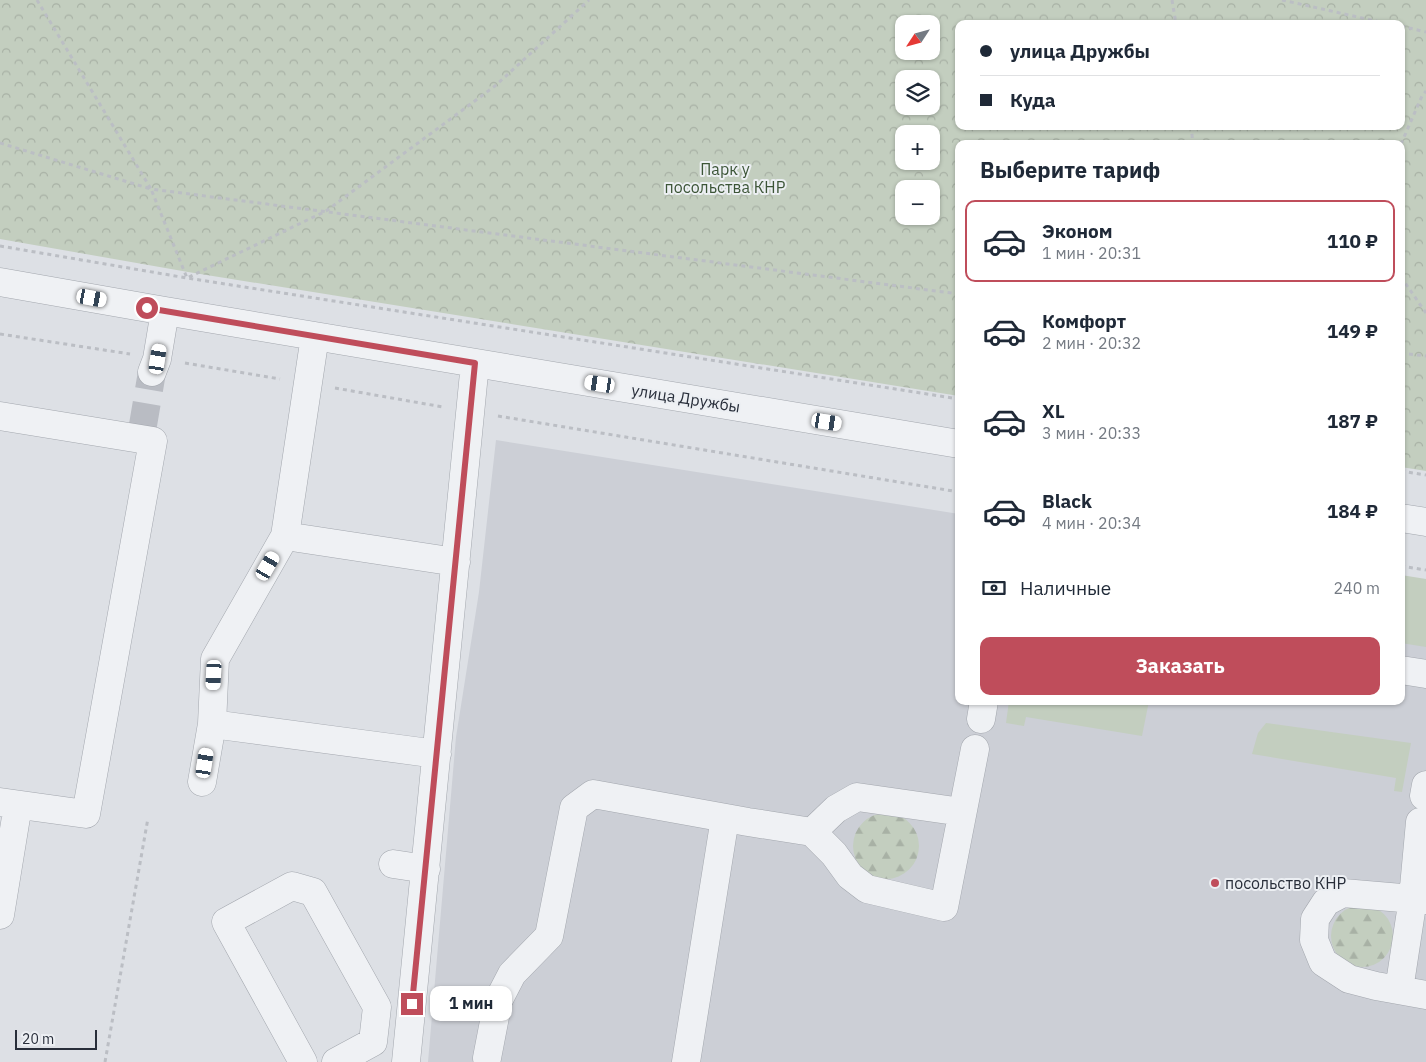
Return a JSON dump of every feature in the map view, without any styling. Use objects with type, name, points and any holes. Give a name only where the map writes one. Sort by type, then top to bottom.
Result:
[{"type":"street","name":"улица Дружбы","points":[[0,282],[955,443]]},
{"type":"street","points":[[152,372],[158,359],[165,311]]},
{"type":"street","points":[[202,782],[212,724],[215,658],[285,536],[314,336]]},
{"type":"street","points":[[406,1062],[475,363]]},
{"type":"street","points":[[0,416],[141,435],[153,441],[86,814],[9,804],[0,915]]},
{"type":"street","points":[[1405,519],[1426,522]]},
{"type":"street","points":[[285,536],[456,562]]},
{"type":"street","points":[[1405,671],[1426,674]]},
{"type":"street","points":[[212,724],[437,754]]},
{"type":"street","points":[[487,1058],[498,1001],[512,974],[549,936],[574,808],[592,794],[812,832],[834,854],[850,876],[867,888],[944,907],[975,749]]},
{"type":"street","points":[[812,832],[836,809],[857,797],[962,812]]},
{"type":"street","points":[[1399,990],[1419,899],[1424,801]]},
{"type":"street","points":[[686,1062],[725,818]]},
{"type":"street","points":[[393,864],[426,869]]},
{"type":"street","points":[[303,1062],[226,922],[292,886],[313,892],[377,1007],[373,1042],[336,1062]]},
{"type":"street","points":[[1419,899],[1343,893],[1326,902],[1315,919],[1314,940],[1323,962],[1349,979],[1426,995]]},
{"type":"path","points":[[37,0],[151,189],[187,278]]},
{"type":"path","points":[[187,278],[326,211],[495,86],[589,0]]},
{"type":"path","points":[[1172,0],[1175,20]]},
{"type":"path","points":[[1282,0],[1371,20]]},
{"type":"path","points":[[1405,27],[1426,32]]},
{"type":"path","points":[[1403,140],[1426,91]]},
{"type":"path","points":[[0,143],[151,189],[955,293]]},
{"type":"path","points":[[0,246],[187,278],[955,398]]},
{"type":"path","points":[[1405,283],[1426,313]]},
{"type":"path","points":[[1405,353],[1426,356]]},
{"type":"path","points":[[1405,472],[1426,475]]},
{"type":"path","points":[[1405,567],[1426,570]]},
{"type":"path","points":[[105,1062],[148,818]]},
{"type":"shaded area","points":[[496,440],[955,513],[955,705],[1405,705],[1405,587],[1426,590],[1426,1062],[428,1062],[456,737],[479,592]]},
{"type":"green space","name":"Парк у посольства КНР","points":[[0,0],[1426,0],[1426,471],[1405,468],[1405,140],[955,140],[955,395],[188,272],[0,239]]},
{"type":"green space","points":[[1405,576],[1426,579],[1426,647],[1405,644]]},
{"type":"green space","points":[[1008,705],[1148,705],[1142,736],[1026,717],[1024,726],[1006,723]]},
{"type":"green space","points":[[1266,723],[1411,743],[1402,792],[1394,791],[1396,778],[1252,754],[1258,733]]},
{"type":"green space","points":[[886,813],[899,816],[909,823],[916,833],[919,846],[916,859],[909,869],[899,876],[886,879],[873,876],[863,869],[856,859],[853,846],[856,833],[863,823],[873,816]]},
{"type":"green space","points":[[1362,905],[1379,910],[1384,914],[1388,919],[1393,936],[1388,953],[1384,958],[1379,962],[1362,967],[1345,962],[1340,958],[1336,953],[1331,936],[1336,919],[1340,914],[1345,910]]},
{"type":"tunnel","points":[[142,431],[152,372]]},
{"type":"place","name":"посольство КНР","points":[[1215,883]]},
{"type":"route","points":[[147,308],[475,363],[412,1004]]}]
